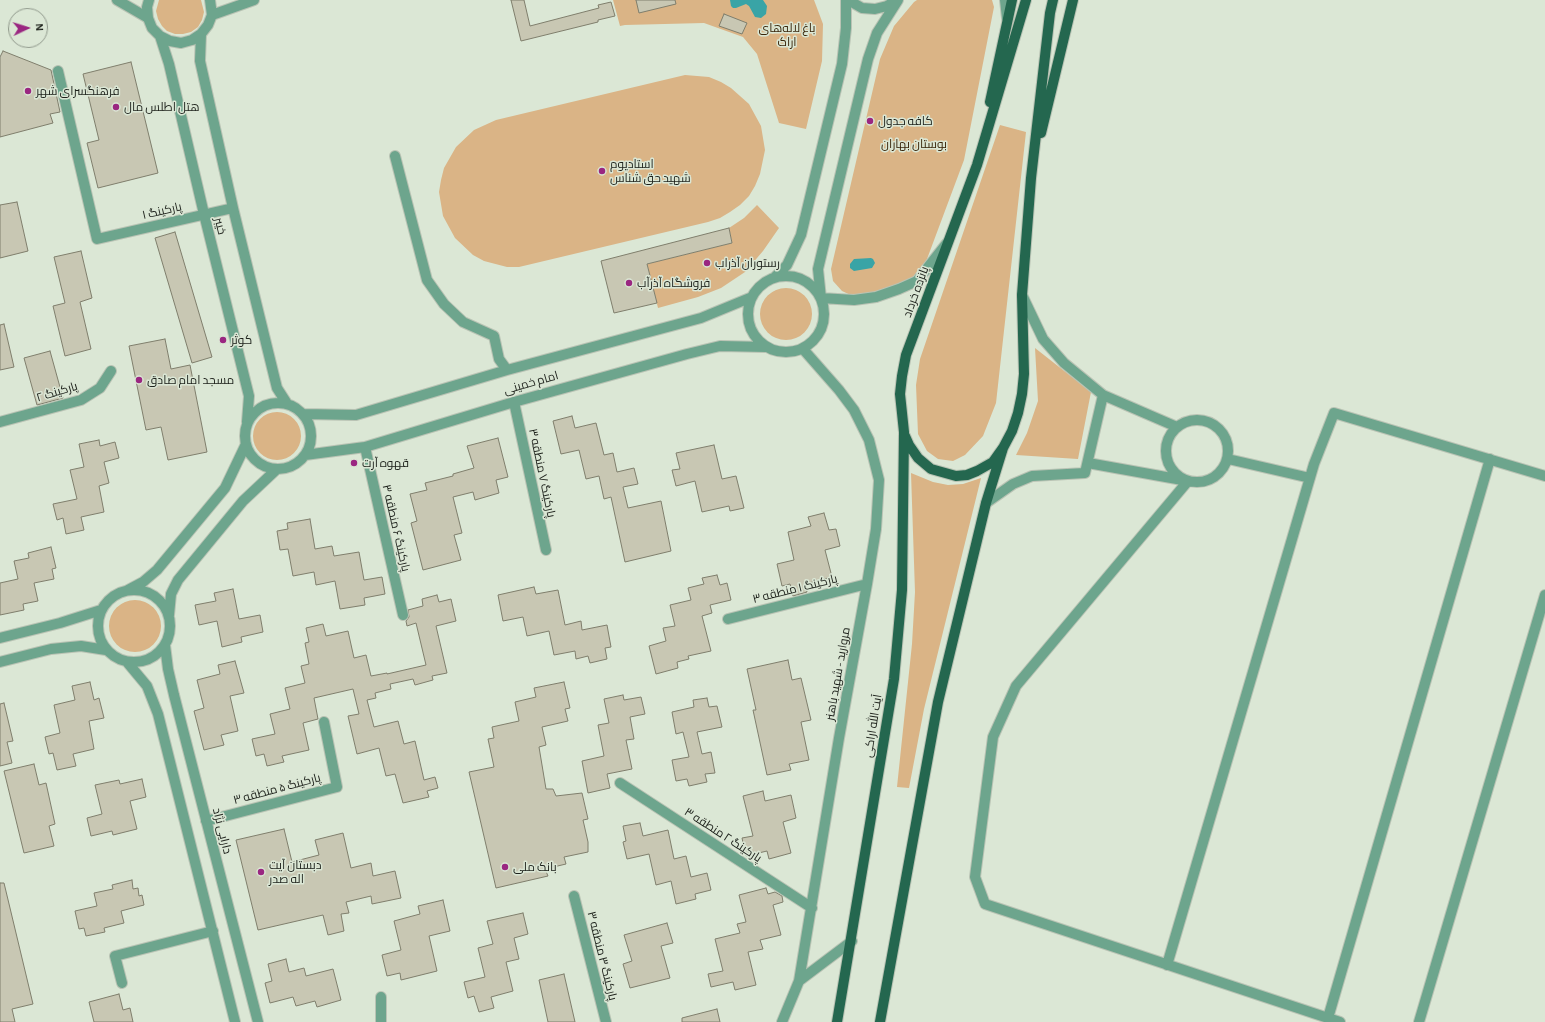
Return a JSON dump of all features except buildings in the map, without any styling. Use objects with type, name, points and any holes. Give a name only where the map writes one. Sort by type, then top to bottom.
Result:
[{"type":"main road","name":"پانزده خرداد","points":[[977,165],[1012,0]]},
{"type":"main road","name":"پانزده خرداد","points":[[904,432],[900,394],[906,355],[977,165],[1026,0]]},
{"type":"main road","points":[[880,1022],[938,702],[986,503],[1003,448],[1016,419],[1022,394],[1024,374],[1022,295],[1031,178],[1050,12],[1053,0]]},
{"type":"main road","points":[[1031,178],[1073,0]]},
{"type":"main road","points":[[904,432],[909,445],[918,458],[931,469],[956,476],[967,475],[985,467],[993,462],[1003,448]]},
{"type":"main road","name":"آیت الله اراکی","points":[[837,1022],[852,941],[894,679],[902,590],[904,432]]},
{"type":"street","points":[[117,0],[148,18]]},
{"type":"street","points":[[148,18],[147,7],[149,0]]},
{"type":"street","points":[[160,36],[170,42],[181,43],[192,40],[201,34],[208,25],[212,15],[210,0]]},
{"type":"street","points":[[212,15],[254,0]]},
{"type":"street","points":[[774,278],[787,265],[801,235],[842,64],[847,0],[862,8],[875,9],[888,6],[897,0]]},
{"type":"street","points":[[821,298],[815,289],[806,282],[785,276],[774,278],[764,283],[752,297],[748,319],[752,330],[766,347],[775,351],[794,352],[803,348],[814,340],[822,327],[824,308],[821,298],[818,269],[868,59],[877,33],[897,0]]},
{"type":"street","points":[[1005,0],[1007,19]]},
{"type":"street","name":"خیبر","points":[[148,18],[152,28],[160,36],[169,64],[249,396],[247,422]]},
{"type":"street","name":"خیبر","points":[[201,34],[200,61],[232,208],[277,388],[286,402]]},
{"type":"street","name":"پارکینگ ۱","points":[[58,71],[97,239],[232,208]]},
{"type":"street","points":[[395,156],[427,280],[444,304],[463,322],[494,336],[499,359],[507,370]]},
{"type":"street","points":[[821,298],[854,300],[876,297],[917,281],[948,241]]},
{"type":"street","points":[[1022,295],[1043,339],[1064,363],[1103,395],[1177,427]]},
{"type":"street","name":"امام خمینی","points":[[304,414],[356,415],[507,370],[701,318],[752,297]]},
{"type":"street","name":"امام خمینی","points":[[305,455],[365,447],[514,402],[720,346],[766,347]]},
{"type":"street","name":"مروارید - شهید باهنر","points":[[782,1022],[799,981],[839,738],[876,529],[879,480],[870,440],[854,410],[803,348]]},
{"type":"street","name":"پارکینگ ۲","points":[[0,422],[81,400],[100,388],[111,371]]},
{"type":"street","points":[[986,503],[1013,484],[1032,476],[1085,473],[1103,395]]},
{"type":"street","points":[[273,402],[286,402],[304,414],[309,424],[311,435],[310,445],[305,455],[298,463],[288,468],[278,469],[267,467],[257,462],[250,454],[246,444],[245,433],[247,422],[253,413],[263,406],[273,402]]},
{"type":"street","name":"پارکینگ ۷ منطقه ۳","points":[[514,402],[546,550]]},
{"type":"street","points":[[1167,965],[1314,464],[1334,413],[1545,476]]},
{"type":"street","points":[[1088,463],[1188,481],[1208,481],[1217,476],[1224,469],[1228,459],[1229,450],[1227,440],[1222,431],[1205,421],[1195,420],[1186,422],[1177,427],[1171,434],[1167,443],[1166,452],[1168,462],[1172,470],[1188,481]]},
{"type":"street","points":[[246,444],[225,488],[156,570],[143,582],[107,601],[101,610],[98,620],[100,641],[106,650],[119,660],[127,662],[145,661],[160,652],[165,645],[170,630],[169,615],[171,594],[178,580],[243,501],[278,469]]},
{"type":"street","name":"پارکینگ ۶ منطقه ۳","points":[[365,447],[403,615]]},
{"type":"street","points":[[1228,459],[1310,478]]},
{"type":"street","points":[[1328,1018],[1490,459]]},
{"type":"street","points":[[1188,481],[1016,686],[993,737],[975,877],[985,904],[1340,1022]]},
{"type":"street","name":"پارکینگ ۱ منطقه ۳","points":[[728,619],[867,584]]},
{"type":"street","points":[[126,591],[136,590],[152,595],[164,605],[169,615]]},
{"type":"street","points":[[1419,1022],[1545,595]]},
{"type":"street","points":[[0,638],[60,623],[101,610]]},
{"type":"street","name":"دارایی نژاد","points":[[165,645],[170,675],[206,821],[258,1022]]},
{"type":"street","points":[[0,662],[51,649],[81,646],[106,650]]},
{"type":"street","points":[[127,662],[147,686],[158,714],[236,1022]]},
{"type":"street","name":"پارکینگ ۵ منطقه ۳","points":[[206,821],[337,787],[324,722]]},
{"type":"street","name":"پارکینگ ۲ منطقه ۳","points":[[620,783],[812,908]]},
{"type":"street","name":"پارکینگ ۳ منطقه ۳","points":[[574,896],[606,1022]]},
{"type":"street","points":[[122,983],[115,956],[214,931]]},
{"type":"street","points":[[799,981],[852,941]]},
{"type":"street","points":[[381,997],[381,1022]]},
{"type":"green space","points":[[159,0],[201,0],[204,12],[198,27],[191,32],[183,34],[175,34],[167,31],[158,19],[156,11]]},
{"type":"green space","name":"باغ لاله‌های اراک","points":[[613,0],[814,0],[823,24],[822,61],[806,129],[779,123],[757,54],[743,37],[704,23],[620,26]]},
{"type":"green space","name":"بوستان بهاران","points":[[917,0],[992,0],[994,7],[964,160],[924,267],[911,281],[857,298],[842,291],[833,281],[831,269],[880,59],[894,26]]},
{"type":"green space","name":"استادیوم شهید حق شناس","points":[[685,75],[709,77],[731,88],[749,104],[761,126],[765,150],[760,174],[749,196],[740,205],[720,218],[708,222],[519,267],[507,267],[484,261],[473,255],[455,238],[443,216],[439,192],[441,180],[444,168],[456,147],[474,130],[496,120]]},
{"type":"green space","points":[[1000,125],[1026,132],[996,403],[983,436],[965,455],[953,461],[938,459],[927,451],[918,434],[916,385],[920,359]]},
{"type":"green space","points":[[757,205],[779,228],[763,251],[745,272],[721,288],[698,297],[658,308],[647,264],[732,243],[729,228],[744,218]]},
{"type":"green space","points":[[786,288],[800,292],[808,300],[812,314],[808,328],[800,336],[786,340],[772,336],[764,328],[760,314],[764,300],[772,292]]},
{"type":"green space","points":[[1035,348],[1091,392],[1078,459],[1016,455],[1027,433],[1038,401]]},
{"type":"green space","points":[[272,412],[282,412],[291,416],[297,422],[300,427],[300,445],[291,456],[282,460],[272,460],[263,456],[257,450],[253,441],[253,431],[257,422],[263,416]]},
{"type":"green space","points":[[911,473],[933,482],[948,485],[963,484],[981,478],[924,709],[909,788],[897,787],[912,644],[915,592]]},
{"type":"green space","points":[[135,600],[149,604],[157,612],[161,626],[157,640],[149,648],[135,652],[121,648],[113,640],[109,626],[113,612],[121,604]]},
{"type":"water","points":[[730,0],[763,0],[767,6],[766,14],[761,18],[755,17],[749,6],[746,4],[733,8]]},
{"type":"water","points":[[871,258],[875,263],[872,268],[854,271],[850,268],[850,264],[854,259]]},
{"type":"place","name":"فرهنگسرای شهر","points":[[28,91]]},
{"type":"place","name":"هتل اطلس مال","points":[[116,107]]},
{"type":"place","name":"کافه جدول","points":[[870,121]]},
{"type":"place","name":"استادیوم شهید حق شناس","points":[[602,171]]},
{"type":"place","name":"رستوران آذراب","points":[[707,263]]},
{"type":"place","name":"فروشگاه آذرآب","points":[[629,283]]},
{"type":"place","name":"کوثر","points":[[223,340]]},
{"type":"place","name":"مسجد امام صادق","points":[[139,380]]},
{"type":"place","name":"قهوه آرت","points":[[354,463]]},
{"type":"place","name":"بانک ملی","points":[[505,867]]},
{"type":"place","name":"دبستان آیت اله صدر","points":[[261,872]]}]
